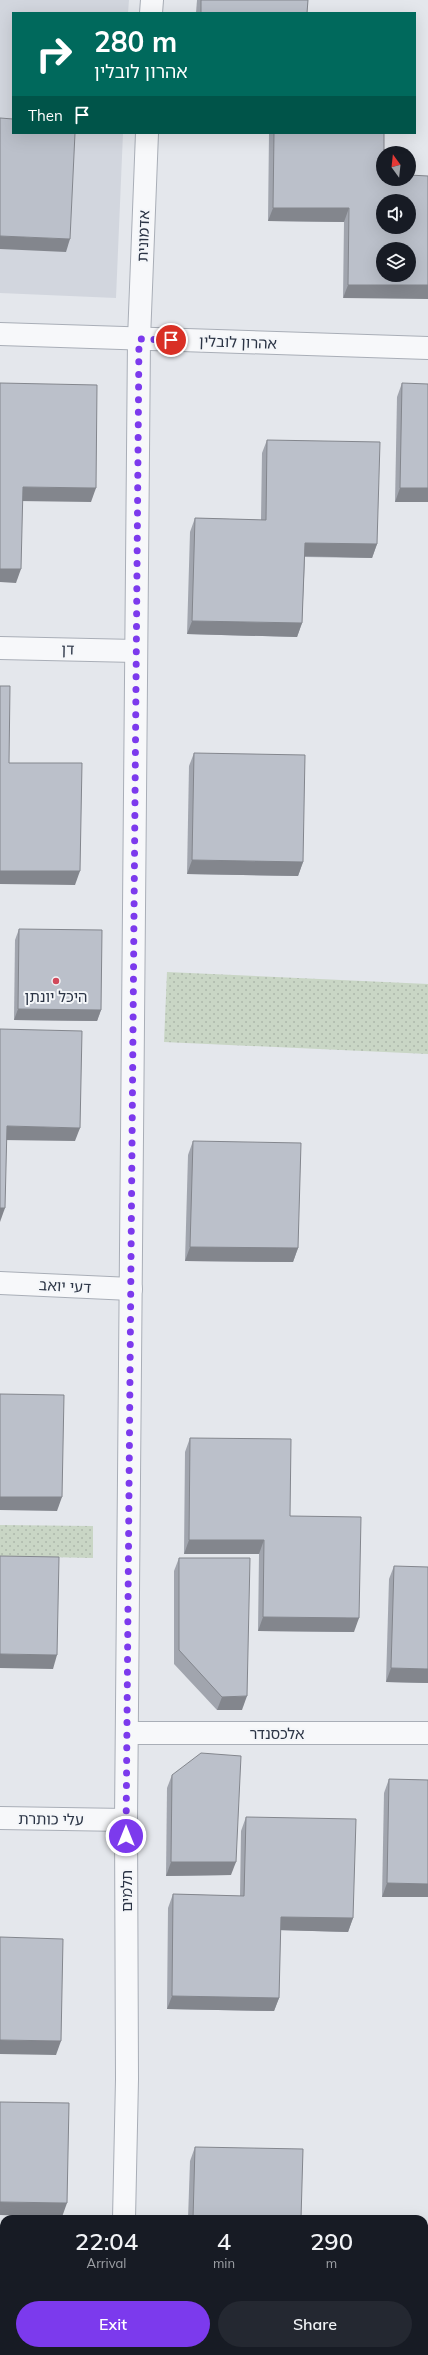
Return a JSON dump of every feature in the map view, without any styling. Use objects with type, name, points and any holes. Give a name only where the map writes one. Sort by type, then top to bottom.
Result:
[{"type":"street","points":[[151,12],[152,0]]},
{"type":"street","name":"אדמונית","points":[[139,339],[147,134]]},
{"type":"street","name":"אהרון לובלין","points":[[0,334],[428,348]]},
{"type":"street","name":"תלמים","points":[[124,2215],[127,2079],[126,1820],[139,339]]},
{"type":"street","name":"דן","points":[[0,648],[136,651]]},
{"type":"street","name":"דעי יואב","points":[[0,1283],[131,1289]]},
{"type":"street","name":"אלכסנדר","points":[[127,1733],[428,1733]]},
{"type":"street","name":"עלי כותרת","points":[[0,1818],[126,1820]]},
{"type":"shaded area","points":[[0,0],[129,0],[128,12],[12,12],[12,134],[123,134],[116,298],[0,293]]},
{"type":"green space","points":[[167,972],[428,984],[428,1054],[164,1042]]},
{"type":"green space","points":[[0,1525],[93,1526],[93,1558],[0,1556]]},
{"type":"building","points":[[201,0],[308,0],[307,12],[201,12]]},
{"type":"building","points":[[0,118],[12,119],[12,134],[75,134],[70,239],[0,236]]},
{"type":"building","points":[[274,134],[384,134],[384,146],[376,146],[376,186],[416,186],[416,175],[428,176],[428,285],[348,285],[349,208],[273,208]]},
{"type":"building","points":[[0,383],[97,385],[96,488],[23,487],[21,569],[0,569]]},
{"type":"building","points":[[402,383],[428,384],[428,488],[400,488]]},
{"type":"building","points":[[267,440],[380,442],[377,544],[305,543],[302,623],[192,621],[195,518],[266,520]]},
{"type":"building","points":[[0,686],[10,686],[9,763],[82,763],[80,871],[0,871]]},
{"type":"building","points":[[194,753],[305,755],[303,862],[192,860]]},
{"type":"building","name":"היכל יונתן","points":[[19,929],[102,930],[101,1010],[18,1009]]},
{"type":"building","points":[[0,1029],[82,1031],[80,1128],[7,1126],[5,1208],[0,1208]]},
{"type":"building","points":[[193,1141],[301,1143],[298,1248],[190,1247]]},
{"type":"building","points":[[0,1394],[64,1395],[62,1497],[0,1497]]},
{"type":"building","points":[[190,1438],[291,1439],[290,1516],[361,1517],[359,1618],[263,1617],[264,1540],[189,1540]]},
{"type":"building","points":[[0,1556],[59,1557],[57,1655],[0,1654]]},
{"type":"building","points":[[179,1558],[250,1558],[247,1696],[222,1697],[179,1650]]},
{"type":"building","points":[[394,1566],[428,1567],[428,1669],[391,1668]]},
{"type":"building","points":[[201,1753],[241,1756],[236,1862],[171,1862],[172,1775]]},
{"type":"building","points":[[389,1779],[428,1780],[428,1884],[387,1883]]},
{"type":"building","points":[[246,1817],[356,1819],[353,1918],[281,1917],[279,1998],[172,1996],[173,1894],[244,1896]]},
{"type":"building","points":[[0,1937],[63,1939],[61,2041],[0,2040]]},
{"type":"building","points":[[0,2102],[69,2103],[67,2203],[0,2202]]},
{"type":"building","points":[[195,2147],[303,2149],[301,2215],[193,2215]]},
{"type":"place","name":"היכל יונתן","points":[[56,981]]},
{"type":"route","points":[[126,1836],[139,339],[171,340]]}]
